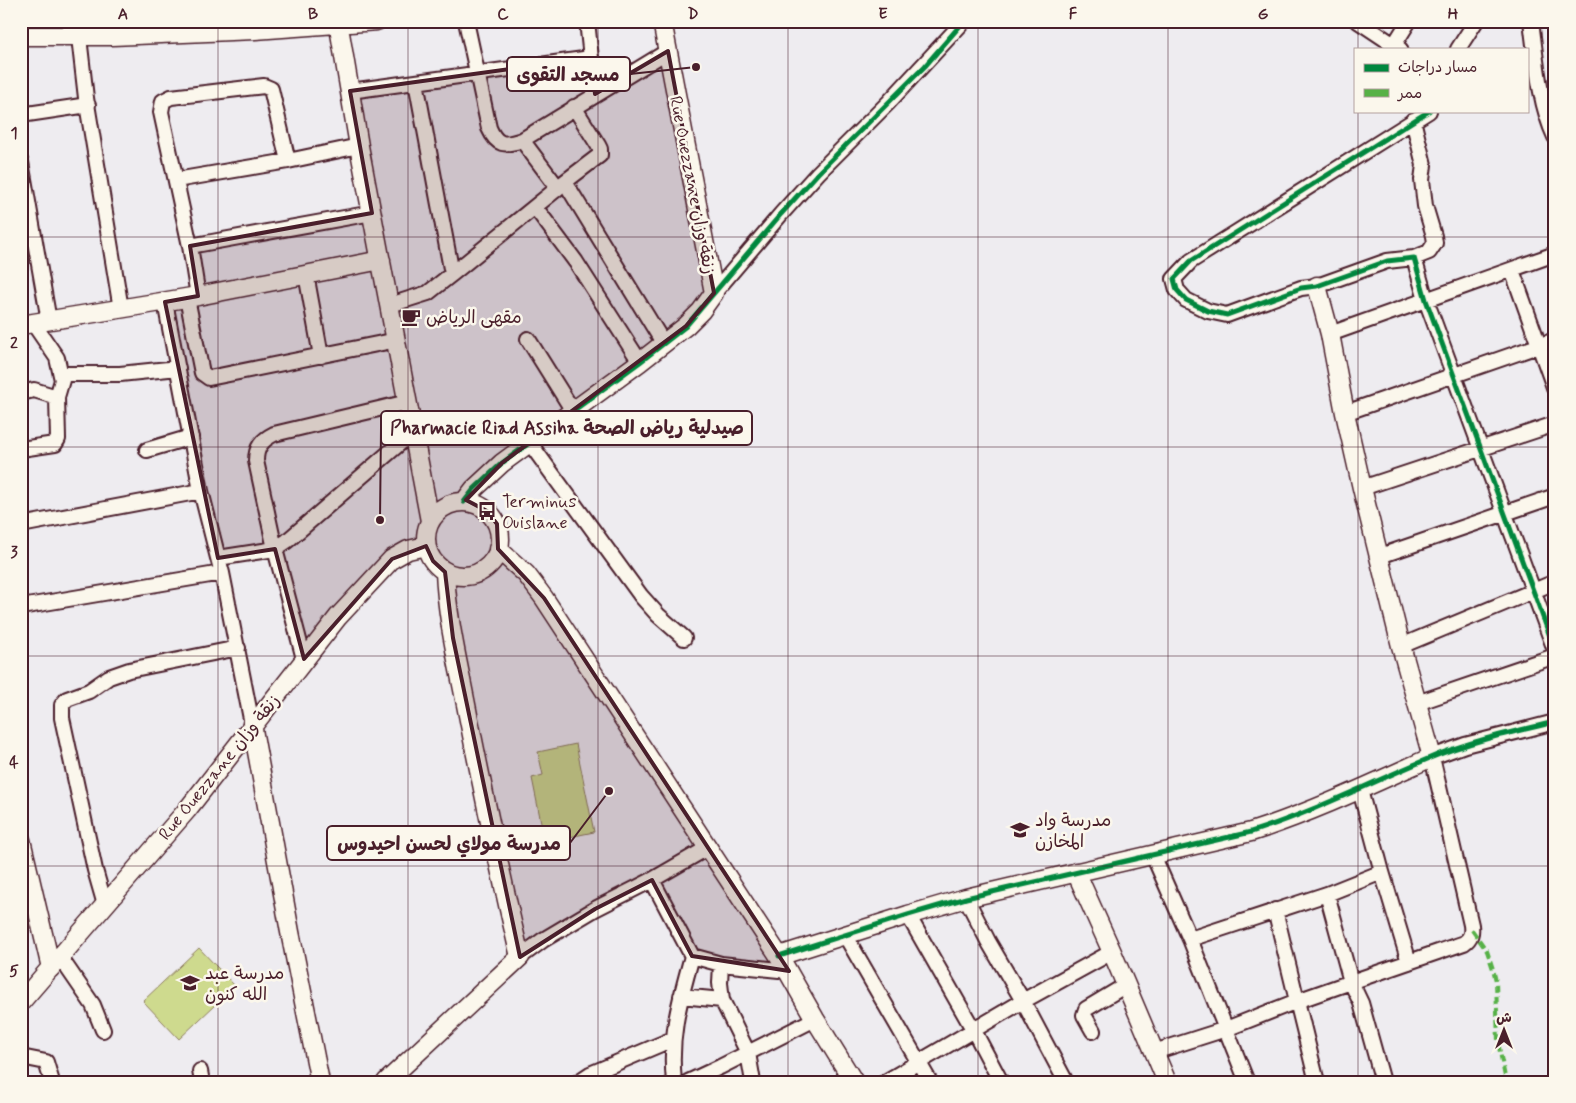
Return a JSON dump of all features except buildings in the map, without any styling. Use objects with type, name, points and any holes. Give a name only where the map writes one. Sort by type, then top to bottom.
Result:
[{"type":"street","points":[[88,21],[79,37],[121,309]]},
{"type":"street","points":[[21,36],[79,37],[111,29],[377,21]]},
{"type":"street","points":[[466,21],[489,128],[494,138],[501,143],[509,144],[522,140],[668,51]]},
{"type":"street","points":[[587,21],[595,94]]},
{"type":"street","name":"Rue Ouezzane زنقة وزان","points":[[464,502],[485,477],[529,442],[640,362],[686,326],[701,311],[714,293],[662,21]]},
{"type":"street","points":[[714,293],[812,180],[894,97],[964,21]]},
{"type":"street","points":[[1358,21],[1397,47],[1409,21]]},
{"type":"street","points":[[1459,48],[1476,21]]},
{"type":"street","points":[[1532,21],[1532,78],[1555,137]]},
{"type":"street","points":[[339,23],[359,146],[430,522]]},
{"type":"street","points":[[350,91],[591,58]]},
{"type":"street","points":[[416,82],[452,274]]},
{"type":"street","points":[[288,162],[271,89],[264,86],[171,97],[163,101],[162,112],[190,246],[192,297],[202,373],[209,378],[396,340]]},
{"type":"street","points":[[21,115],[88,105]]},
{"type":"street","points":[[390,305],[428,293],[600,155],[598,146],[574,107]]},
{"type":"street","points":[[1413,120],[1424,166],[1422,180],[1425,206],[1435,243],[1429,252],[1414,258],[1387,260],[1317,286],[1301,288],[1227,315],[1208,311],[1186,300],[1177,290],[1174,279],[1191,261],[1413,120],[1427,112]]},
{"type":"street","points":[[522,140],[561,185],[664,344]]},
{"type":"street","points":[[176,180],[288,162],[359,146]]},
{"type":"street","points":[[21,162],[34,323],[57,358],[62,380],[57,397],[58,439],[55,444],[21,449]]},
{"type":"street","points":[[535,207],[576,262],[640,362]]},
{"type":"street","points":[[190,246],[372,213]]},
{"type":"street","points":[[1330,334],[1555,254]]},
{"type":"street","points":[[1414,258],[1426,300],[1555,650]]},
{"type":"street","points":[[34,323],[165,302],[381,260]]},
{"type":"street","points":[[1512,270],[1555,390]]},
{"type":"street","points":[[306,274],[321,356]]},
{"type":"street","points":[[1154,1052],[1226,1029],[1297,1001],[1464,943],[1472,934],[1432,757],[1401,646],[1362,488],[1330,334],[1317,286]]},
{"type":"street","points":[[165,302],[201,491],[222,573],[238,648],[290,932],[320,1082]]},
{"type":"street","points":[[528,339],[573,411]]},
{"type":"street","points":[[1345,413],[1555,340]]},
{"type":"street","points":[[61,374],[120,374],[178,368]]},
{"type":"street","points":[[21,393],[34,390],[57,397]]},
{"type":"street","points":[[304,659],[275,549],[256,454],[261,443],[274,434],[408,402]]},
{"type":"street","points":[[1362,488],[1555,424]]},
{"type":"street","points":[[218,558],[275,549],[294,535],[414,431]]},
{"type":"street","points":[[147,450],[191,437]]},
{"type":"street","points":[[529,442],[636,590],[658,615],[684,638]]},
{"type":"street","points":[[21,525],[201,491]]},
{"type":"street","points":[[1380,556],[1555,496]]},
{"type":"street","points":[[464,502],[473,503],[487,511],[497,524],[499,532],[498,549],[491,563],[477,573],[461,576],[445,572],[433,561],[426,546],[427,529],[434,515],[448,505],[464,502]]},
{"type":"street","name":"Rue Ouezzane زنقة وزان","points":[[21,1002],[187,810],[252,724],[338,616],[392,559],[408,550],[426,546]]},
{"type":"street","points":[[498,549],[526,574],[544,598],[789,971],[815,1019],[854,1082]]},
{"type":"street","points":[[445,572],[453,638],[490,827],[520,957]]},
{"type":"street","points":[[21,607],[222,573]]},
{"type":"street","points":[[1401,646],[1555,582]]},
{"type":"street","points":[[105,905],[95,870],[65,735],[62,705],[68,699],[89,691],[103,680],[116,674],[238,648]]},
{"type":"street","points":[[1417,703],[1555,656]]},
{"type":"street","points":[[779,956],[966,898],[1251,832],[1279,823],[1360,790],[1432,757],[1465,746],[1555,722]]},
{"type":"street","points":[[1360,790],[1409,962]]},
{"type":"street","points":[[21,840],[56,962],[93,1006],[103,1030]]},
{"type":"street","points":[[386,1082],[520,957],[543,940],[595,909],[652,880],[708,846]]},
{"type":"street","points":[[1153,854],[1190,939],[1247,1082]]},
{"type":"street","points":[[1076,872],[1167,1082]]},
{"type":"street","points":[[1190,939],[1327,894],[1382,872]]},
{"type":"street","points":[[652,880],[692,956],[681,996],[673,1039],[674,1082]]},
{"type":"street","points":[[1327,894],[1351,982],[1361,1003],[1383,1082]]},
{"type":"street","points":[[966,898],[1066,1082]]},
{"type":"street","points":[[1275,910],[1317,1082]]},
{"type":"street","points":[[908,915],[974,1029],[1001,1082]]},
{"type":"street","points":[[845,935],[930,1082]]},
{"type":"street","points":[[884,1082],[1023,1001],[1112,952]]},
{"type":"street","points":[[692,956],[721,964],[789,971]]},
{"type":"street","points":[[721,964],[722,1000],[748,1053],[753,1082]]},
{"type":"street","points":[[1093,1031],[1084,1015],[1086,1009],[1126,984]]},
{"type":"street","points":[[681,996],[722,1000]]},
{"type":"street","points":[[688,1082],[815,1019]]},
{"type":"street","points":[[578,1082],[590,1074],[673,1039]]},
{"type":"street","points":[[21,1057],[46,1062],[52,1082]]},
{"type":"highlighted area","points":[[668,51],[714,293],[686,326],[502,463],[466,500],[487,511],[497,524],[498,549],[544,598],[789,971],[692,956],[652,880],[595,909],[520,957],[453,638],[445,572],[433,561],[426,546],[392,559],[304,659],[275,549],[218,558],[165,302],[198,296],[190,246],[372,213],[350,91],[591,58],[595,94]]},
{"type":"green space","points":[[576,744],[594,832],[545,842],[532,778],[543,775],[538,752]]},
{"type":"green space","points":[[199,948],[235,986],[179,1039],[143,1001]]},
{"type":"marked path","points":[[1472,930],[1487,951],[1496,981],[1498,1042],[1506,1082]]},
{"type":"cycle path","points":[[464,502],[474,489],[502,463],[686,326],[818,173],[925,66],[964,21]]},
{"type":"cycle path","points":[[1427,112],[1191,261],[1174,279],[1177,290],[1186,300],[1208,311],[1227,315],[1301,288],[1317,286],[1387,261],[1414,258],[1426,300],[1555,650]]},
{"type":"cycle path","points":[[779,956],[966,898],[1251,832],[1319,806],[1445,752],[1492,737],[1555,722]]},
{"type":"place","name":"مسجد التقوى","points":[[696,67]]},
{"type":"place","name":"مقهى الرياض","points":[[411,317]]},
{"type":"place","name":"Terminus Ouislane","points":[[487,511]]},
{"type":"place","name":"Pharmacie Riad Assiha صيدلية رياض الصحة","points":[[380,520]]},
{"type":"place","name":"مدرسة مولاي لحسن احيدوس","points":[[609,791]]},
{"type":"place","name":"مدرسة واد المخازن","points":[[1020,830]]},
{"type":"place","name":"مدرسة عبد الله كنون","points":[[190,983]]}]
